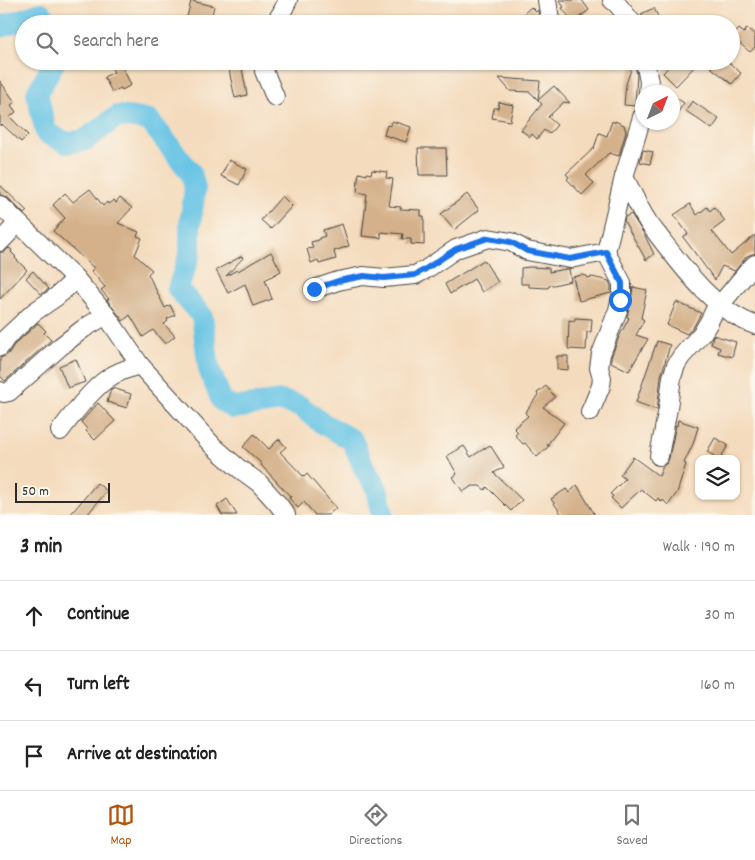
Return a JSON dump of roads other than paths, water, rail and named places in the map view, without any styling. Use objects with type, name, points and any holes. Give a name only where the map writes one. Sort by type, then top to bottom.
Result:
[{"type":"street","points":[[280,15],[288,0]]},
{"type":"street","points":[[547,0],[549,15]]},
{"type":"street","points":[[612,0],[626,15]]},
{"type":"street","points":[[264,70],[274,97]]},
{"type":"street","points":[[647,70],[649,85]]},
{"type":"street","points":[[590,412],[602,378],[599,368],[601,354],[618,310],[622,292],[622,283],[606,252],[624,177],[638,130]]},
{"type":"street","points":[[624,177],[648,222],[694,279],[719,304],[744,321],[755,325]]},
{"type":"street","points":[[0,205],[76,279],[106,315],[140,365],[213,446],[259,483],[286,515]]},
{"type":"street","points":[[0,242],[18,223]]},
{"type":"street","points":[[314,289],[338,281],[364,276],[384,278],[415,275],[456,249],[488,238],[511,242],[527,251],[570,259],[606,252]]},
{"type":"street","points":[[659,456],[672,377],[676,365],[703,332],[719,304],[755,264]]},
{"type":"street","points":[[0,347],[6,338],[34,312],[56,297],[76,279]]},
{"type":"street","points":[[0,391],[4,393],[9,392],[61,346],[83,329],[106,315]]},
{"type":"street","points":[[60,431],[106,379],[119,372],[140,365]]},
{"type":"waterway","points":[[35,15],[41,13],[42,15]]},
{"type":"waterway","points":[[0,27],[15,22]]},
{"type":"waterway","points":[[50,70],[37,93],[46,133],[67,143],[85,140],[118,116],[149,120],[191,173],[195,188],[190,225],[190,253],[178,289],[202,316],[209,369],[222,401],[233,408],[281,401],[300,406],[322,423],[352,440],[365,470],[377,489],[383,515]]}]
